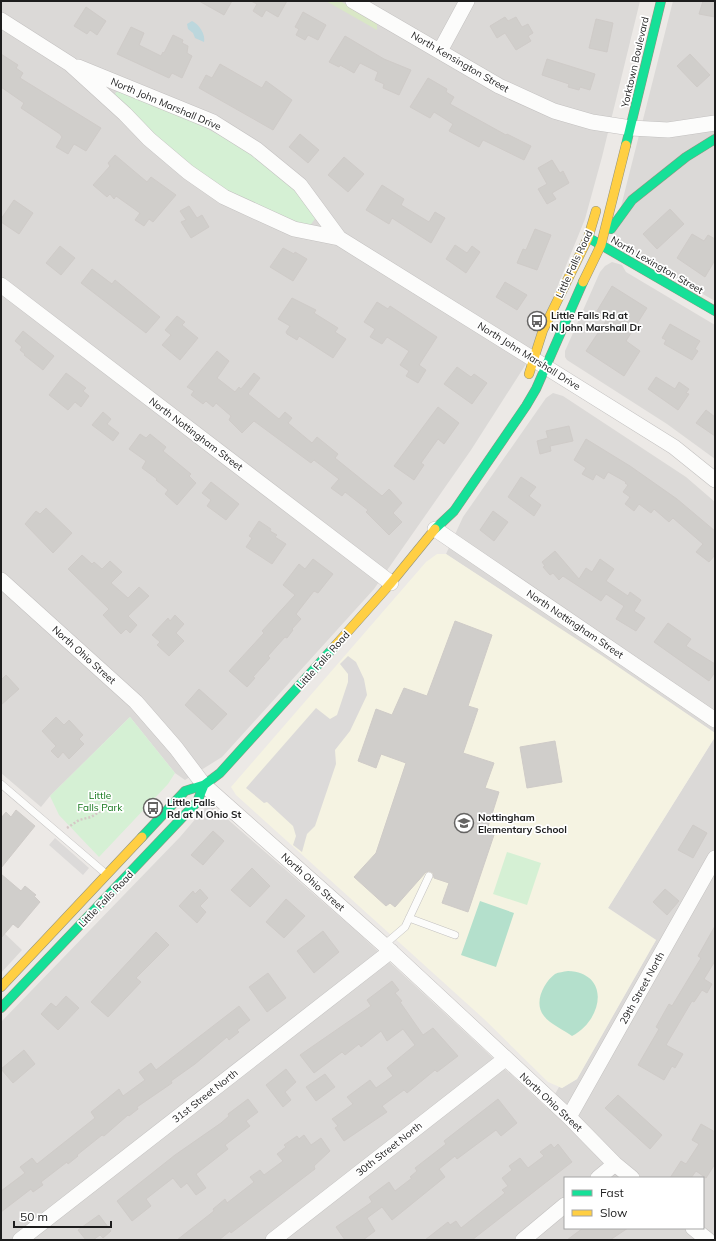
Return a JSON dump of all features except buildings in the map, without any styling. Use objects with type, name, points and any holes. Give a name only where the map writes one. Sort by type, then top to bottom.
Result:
[{"type":"street","name":"North Kensington Street","points":[[353,1],[499,86],[554,111],[592,122],[621,127]]},
{"type":"street","points":[[440,51],[467,1]]},
{"type":"street","name":"Yorktown Boulevard","points":[[621,127],[661,1]]},
{"type":"street","name":"North John Marshall Drive","points":[[1,20],[70,64],[125,114],[148,139],[188,172],[224,197],[294,229],[339,238],[674,447],[715,480]]},
{"type":"street","name":"North John Marshall Drive","points":[[70,64],[213,122],[256,149],[300,185],[339,238]]},
{"type":"street","points":[[621,127],[668,130],[715,123]]},
{"type":"street","name":"Little Falls Road","points":[[526,382],[540,363],[601,245],[621,127]]},
{"type":"street","points":[[601,245],[627,205],[686,157],[715,139]]},
{"type":"street","name":"Little Falls Road","points":[[1,987],[185,790],[204,785],[220,773],[391,583],[435,529],[454,511],[526,406],[540,363],[543,330],[588,238],[600,199]]},
{"type":"street","name":"North Lexington Street","points":[[588,238],[715,311]]},
{"type":"street","name":"North Nottingham Street","points":[[1,285],[391,583]]},
{"type":"street","name":"Little Falls Road","points":[[435,529],[441,510]]},
{"type":"street","name":"North Nottingham Street","points":[[435,529],[715,720]]},
{"type":"street","name":"North Ohio Street","points":[[1,580],[136,702],[176,748],[204,785],[388,948],[505,1059],[569,1117],[614,1164],[631,1177]]},
{"type":"street","name":"Little Falls Road","points":[[1,1008],[197,802],[204,785]]},
{"type":"street","name":"29th Street North","points":[[569,1117],[715,858]]},
{"type":"street","name":"31st Street North","points":[[20,1240],[388,948]]},
{"type":"street","name":"30th Street North","points":[[273,1240],[505,1059]]},
{"type":"street","points":[[599,1177],[614,1164]]},
{"type":"street","points":[[523,1240],[564,1206]]},
{"type":"street","points":[[694,1229],[708,1240]]},
{"type":"lane","points":[[1,784],[119,885]]},
{"type":"lane","points":[[388,948],[405,927],[429,876]]},
{"type":"lane","points":[[410,918],[455,935]]},
{"type":"path","points":[[61,834],[79,820],[91,817],[104,809],[106,790]]},
{"type":"shaded area","points":[[1,1],[640,1],[602,157],[585,219],[526,364],[471,450],[374,589],[222,757],[185,780],[175,773],[130,717],[50,796],[41,807],[1,773]]},
{"type":"shaded area","points":[[673,1],[715,1],[715,301],[612,242]]},
{"type":"shaded area","points":[[612,262],[622,265],[626,272],[715,325],[715,459],[667,424],[567,360],[565,357],[565,351],[600,272],[605,266]]},
{"type":"shaded area","points":[[553,393],[563,396],[686,477],[715,502],[715,733],[446,554],[463,517],[546,398]]},
{"type":"shaded area","name":"Nottingham Elementary School","points":[[437,554],[446,554],[601,655],[715,733],[715,737],[608,908],[656,940],[577,1079],[562,1088],[548,1082],[484,1019],[236,795],[231,787],[426,562]]},
{"type":"shaded area","points":[[348,656],[356,662],[364,679],[367,695],[350,731],[335,750],[336,764],[315,826],[307,834],[302,852],[293,845],[296,836],[293,826],[267,802],[264,803],[246,788],[316,708],[330,719],[337,715],[348,682],[348,674],[340,664]]},
{"type":"shaded area","points":[[715,737],[715,1240],[1,1240],[1,1022],[180,837],[209,803],[355,930],[547,1108],[559,1087],[562,1088],[577,1079],[656,940],[608,908]]},
{"type":"shaded area","points":[[55,838],[89,868],[83,875],[49,845]]},
{"type":"shaded area","points":[[1,930],[22,950],[1,973]]},
{"type":"green space","points":[[326,1],[340,1],[372,19],[377,24],[377,30]]},
{"type":"green space","points":[[119,89],[200,125],[227,139],[252,155],[276,173],[298,193],[317,216],[309,227],[227,192],[166,146],[114,95]]},
{"type":"green space","name":"Little Falls Park","points":[[130,717],[175,773],[168,784],[99,857],[59,815],[50,796]]},
{"type":"green space","points":[[507,852],[541,863],[527,905],[493,894]]},
{"type":"green space","points":[[480,901],[514,913],[496,967],[461,955]]},
{"type":"green space","points":[[568,971],[582,974],[591,980],[596,988],[598,998],[596,1009],[590,1019],[582,1029],[572,1036],[547,1019],[541,1011],[540,1005],[541,993],[547,982],[555,974]]},
{"type":"water","points":[[192,21],[201,30],[204,36],[204,42],[195,38],[193,33],[188,29],[187,24]]},
{"type":"traffic: fast","points":[[626,145],[661,1]]},
{"type":"traffic: fast","points":[[611,229],[632,200],[686,157],[715,139]]},
{"type":"traffic: fast","points":[[589,238],[715,311]]},
{"type":"traffic: fast","points":[[435,529],[454,511],[526,406],[536,389],[583,282]]},
{"type":"traffic: fast","points":[[142,837],[185,791],[204,785],[220,773],[335,646]]},
{"type":"traffic: fast","points":[[1,1008],[197,802],[204,785]]},
{"type":"traffic: slow","points":[[583,282],[601,245],[626,145]]},
{"type":"traffic: slow","points":[[529,374],[543,330],[588,238],[596,211]]},
{"type":"traffic: slow","points":[[335,646],[391,583],[435,529]]},
{"type":"traffic: slow","points":[[1,987],[142,837]]},
{"type":"place","name":"Little Falls Rd at N John Marshall Dr","points":[[537,321]]},
{"type":"place","name":"Little Falls Rd at N Ohio St","points":[[153,808]]},
{"type":"place","name":"Nottingham Elementary School","points":[[464,823]]}]
